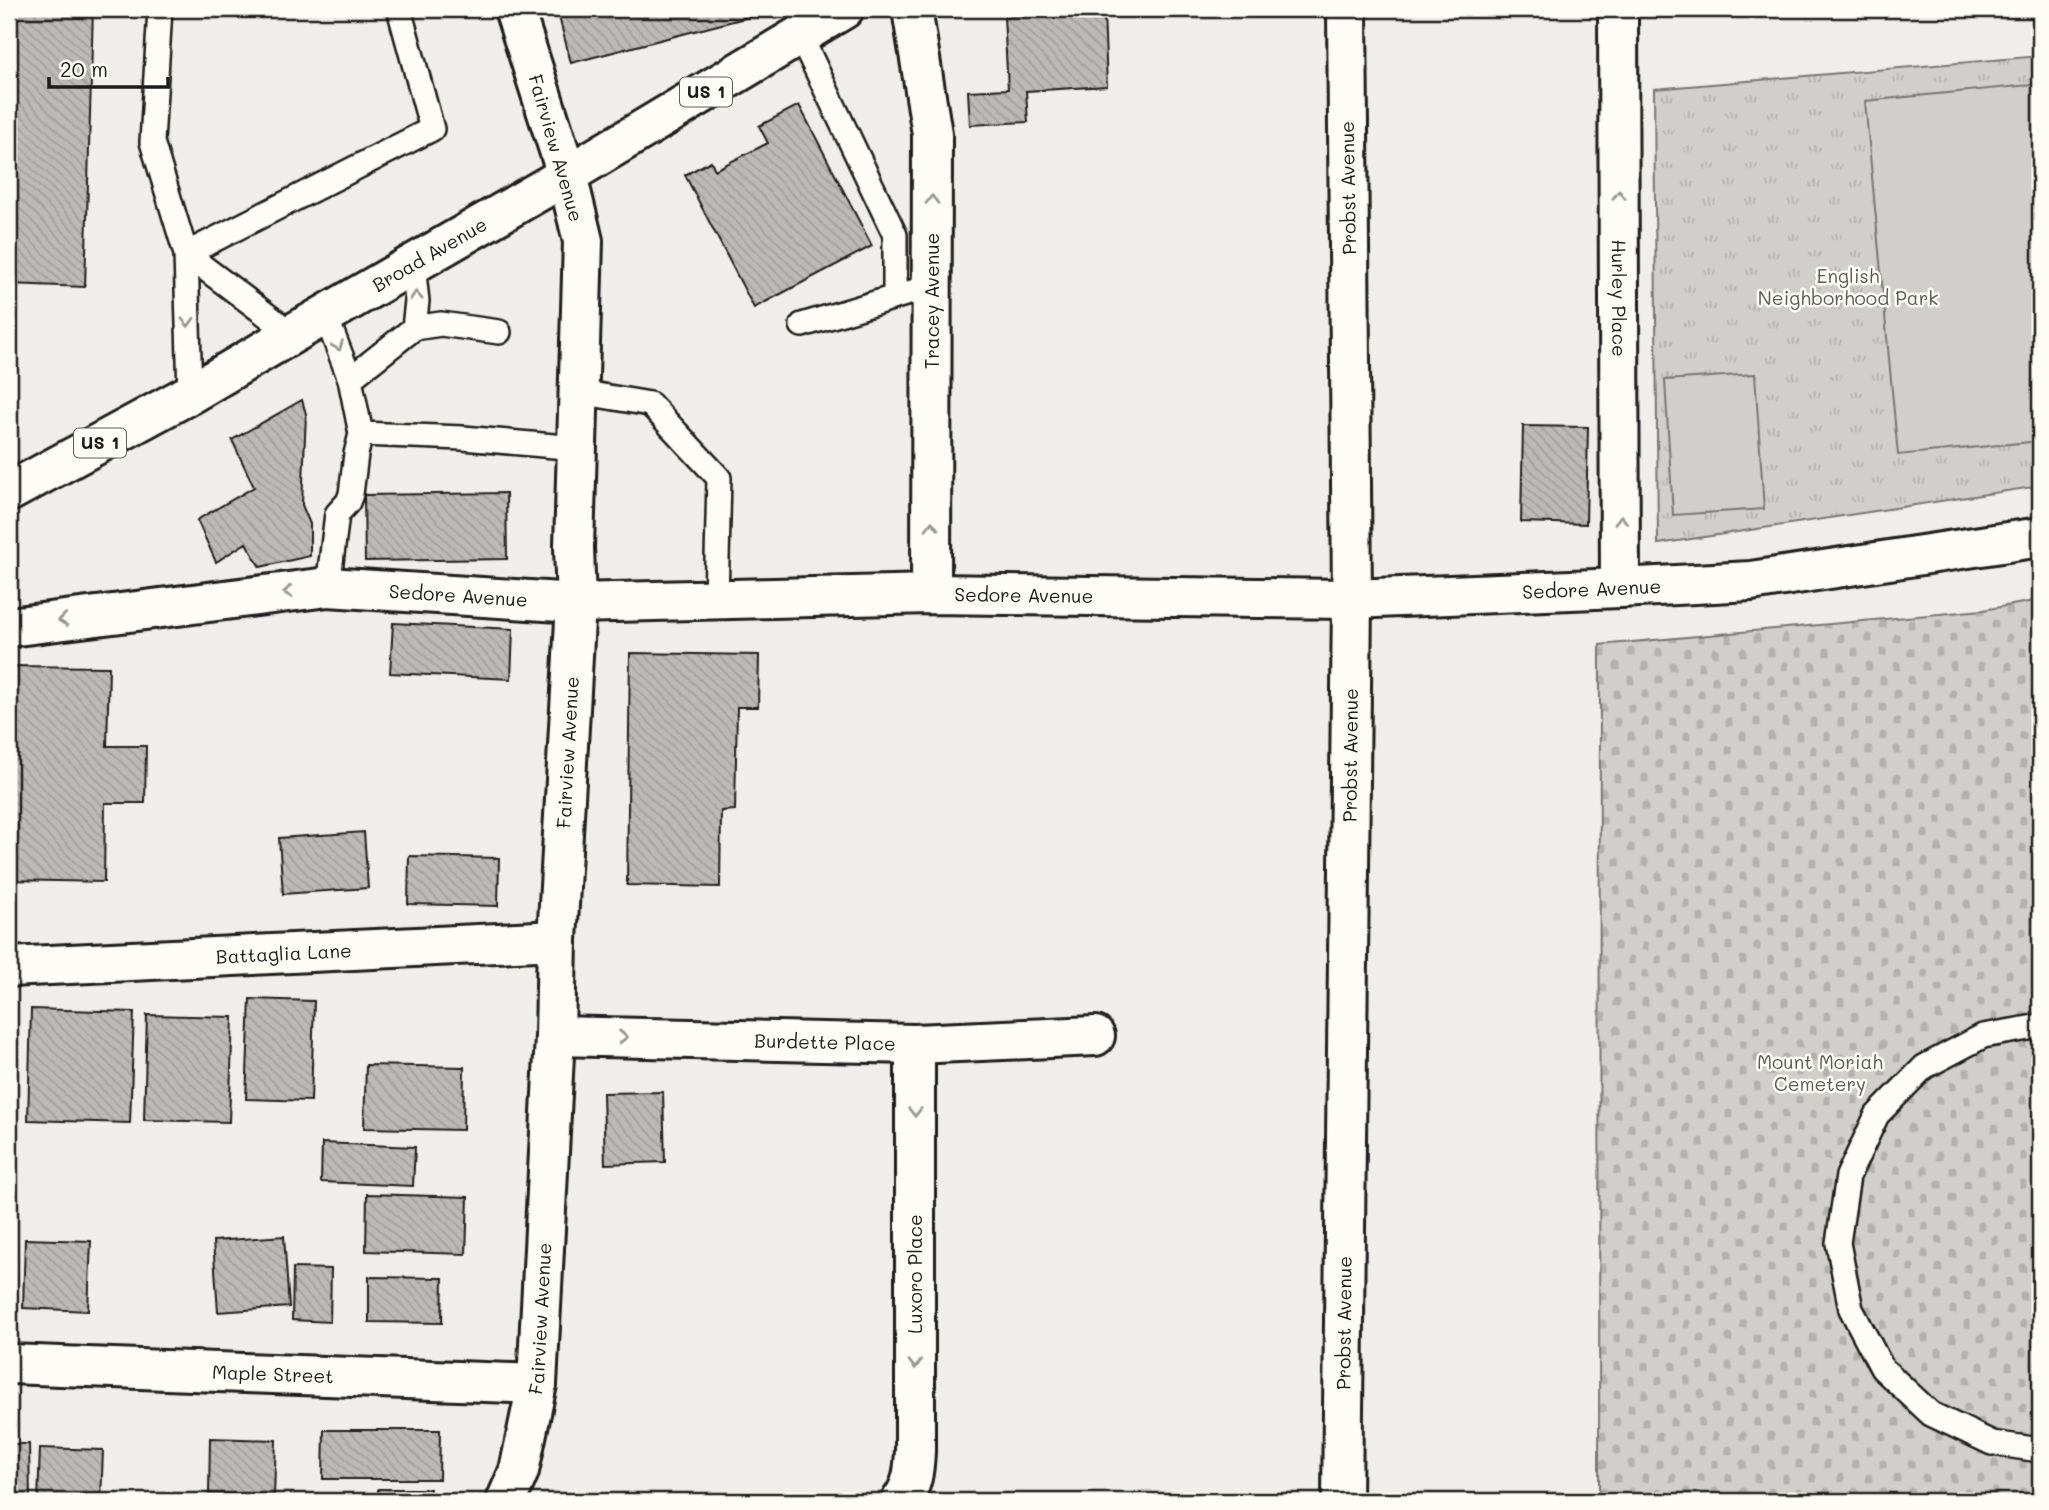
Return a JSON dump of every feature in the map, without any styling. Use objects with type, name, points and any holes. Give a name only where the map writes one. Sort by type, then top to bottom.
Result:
[{"type":"street","name":"Fairview Avenue","points":[[506,1501],[519,1471],[537,1384],[555,1036],[557,940],[576,603],[574,547],[583,241],[567,175],[514,9]]},
{"type":"street","name":"Broad Avenue","points":[[9,492],[190,394],[567,175],[844,9]]},
{"type":"street","name":"Tracey Avenue","points":[[912,9],[932,134],[931,594]]},
{"type":"street","name":"Probst Avenue","points":[[1342,1501],[1352,599],[1347,9]]},
{"type":"street","name":"Hurley Place","points":[[1618,9],[1620,588]]},
{"type":"street","name":"Sedore Avenue","points":[[9,627],[328,587],[576,603],[931,594],[1352,599],[1620,588],[1751,581],[2040,537]]},
{"type":"street","name":"Battaglia Lane","points":[[9,967],[557,940]]},
{"type":"street","name":"Burdette Place","points":[[555,1036],[915,1044],[1095,1036]]},
{"type":"street","name":"Luxoro Place","points":[[901,1501],[909,1490],[914,1474],[915,1451],[915,1044]]},
{"type":"street","name":"Maple Street","points":[[9,1364],[537,1384]]},
{"type":"lane","points":[[159,9],[152,142],[186,254],[190,394]]},
{"type":"lane","points":[[186,254],[432,129],[399,9]]},
{"type":"lane","points":[[800,35],[895,235],[895,297]]},
{"type":"lane","points":[[186,254],[292,334]]},
{"type":"lane","points":[[413,264],[417,300],[414,328]]},
{"type":"lane","points":[[802,325],[932,286]]},
{"type":"lane","points":[[325,314],[350,379],[361,434],[351,494],[348,502],[337,514],[328,587]]},
{"type":"lane","points":[[350,379],[414,328],[440,324],[499,332]]},
{"type":"lane","points":[[579,392],[650,404],[719,478],[716,600]]},
{"type":"lane","points":[[361,434],[463,438],[577,448]]},
{"type":"lane","points":[[2040,1026],[1983,1036],[1924,1067],[1877,1115],[1848,1176],[1839,1243],[1851,1309],[1882,1368],[1931,1414],[1992,1443],[2040,1450]]},
{"type":"green space","name":"English Neighborhood Park","points":[[2040,56],[2040,486],[1658,544],[1654,89]]},
{"type":"green space","points":[[2040,84],[2040,441],[1898,455],[1865,101]]},
{"type":"green space","points":[[1755,374],[1764,509],[1673,515],[1665,380]]},
{"type":"green space","name":"Mount Moriah Cemetery","points":[[2040,600],[2040,1501],[1599,1501],[1600,645],[1983,610]]},
{"type":"building","points":[[9,9],[93,9],[85,287],[9,284]]},
{"type":"building","points":[[557,9],[763,9],[764,13],[571,63]]},
{"type":"building","points":[[1104,12],[1107,86],[1026,91],[1028,122],[970,125],[968,91],[1008,89],[1004,17]]},
{"type":"building","points":[[799,105],[872,246],[754,308],[685,175],[711,161],[715,170],[768,143],[759,126]]},
{"type":"building","points":[[302,400],[306,414],[302,505],[310,524],[310,556],[260,567],[246,543],[216,562],[197,520],[254,487],[232,440]]},
{"type":"building","points":[[1523,426],[1588,427],[1586,524],[1521,522]]},
{"type":"building","points":[[506,493],[507,559],[365,561],[364,495]]},
{"type":"building","points":[[393,623],[513,629],[511,679],[390,673]]},
{"type":"building","points":[[630,653],[759,655],[758,707],[737,707],[735,810],[721,811],[720,887],[627,885]]},
{"type":"building","points":[[9,666],[109,667],[107,746],[146,746],[145,803],[105,803],[104,882],[9,880]]},
{"type":"building","points":[[364,832],[368,888],[283,894],[279,838]]},
{"type":"building","points":[[409,856],[499,858],[498,906],[408,904]]},
{"type":"building","points":[[250,999],[314,1001],[311,1101],[246,1099]]},
{"type":"building","points":[[31,1009],[134,1012],[130,1123],[28,1120]]},
{"type":"building","points":[[147,1015],[233,1017],[229,1122],[144,1120]]},
{"type":"building","points":[[366,1065],[464,1067],[463,1130],[364,1128]]},
{"type":"building","points":[[663,1092],[665,1162],[605,1164],[603,1093]]},
{"type":"building","points":[[322,1143],[415,1147],[413,1186],[321,1182]]},
{"type":"building","points":[[367,1194],[468,1197],[466,1254],[366,1251]]},
{"type":"building","points":[[284,1236],[289,1307],[218,1312],[213,1241]]},
{"type":"building","points":[[25,1239],[91,1241],[88,1311],[23,1308]]},
{"type":"building","points":[[293,1268],[331,1269],[330,1322],[292,1320]]},
{"type":"building","points":[[369,1277],[443,1278],[442,1323],[369,1322]]},
{"type":"building","points":[[324,1430],[440,1430],[439,1479],[323,1479]]},
{"type":"building","points":[[210,1438],[276,1440],[274,1495],[209,1494]]},
{"type":"building","points":[[9,1444],[29,1444],[30,1501],[9,1501]]},
{"type":"building","points":[[40,1448],[103,1450],[101,1501],[38,1501]]},
{"type":"building","points":[[378,1489],[430,1489],[430,1501],[378,1501]]}]
